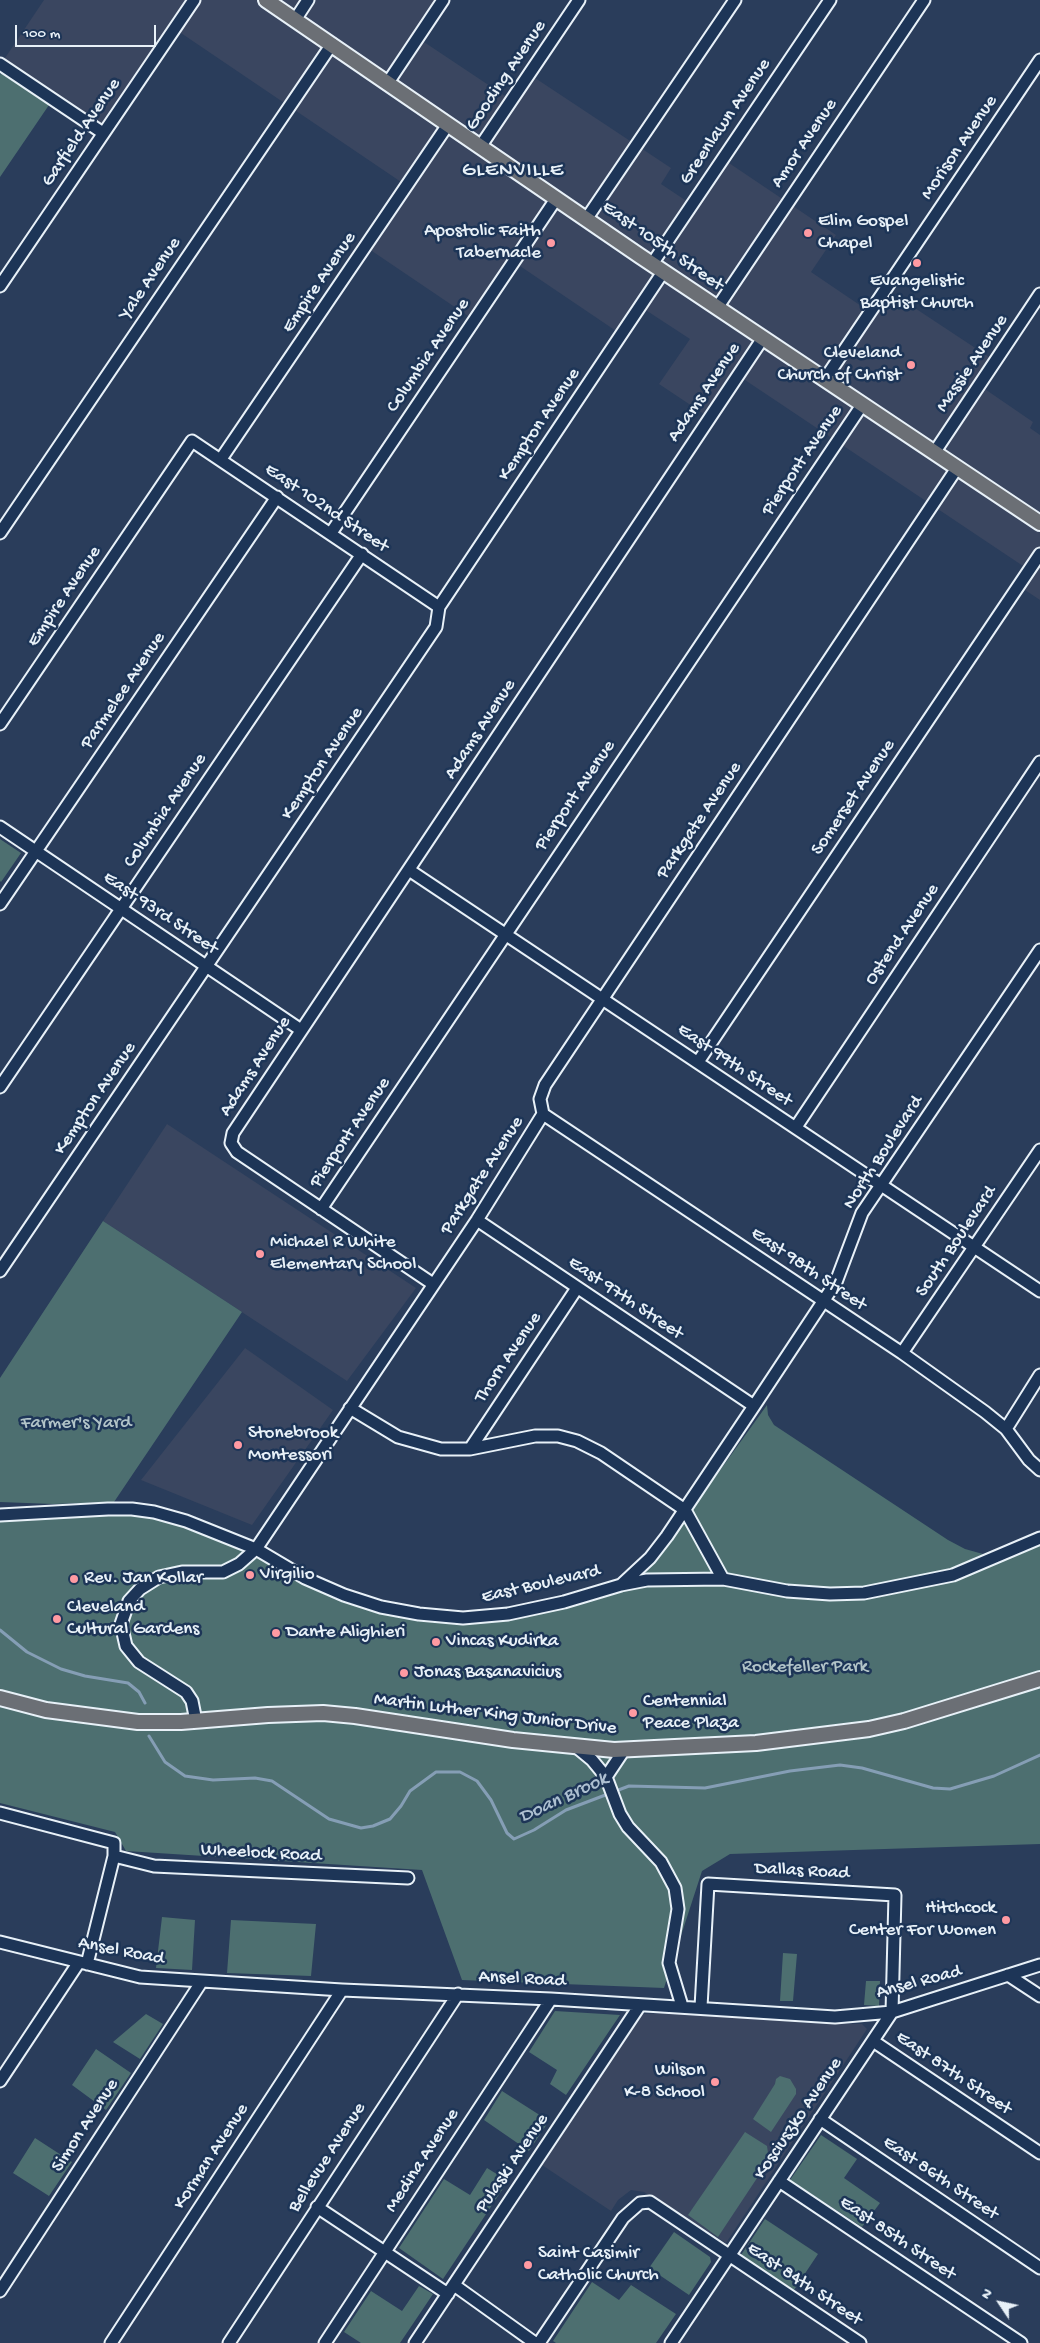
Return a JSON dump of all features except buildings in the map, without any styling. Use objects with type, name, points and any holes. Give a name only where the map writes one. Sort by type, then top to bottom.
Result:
[{"type":"main road","name":"East 105th Street","points":[[266,0],[332,44],[447,126],[587,218],[717,308],[934,453],[1038,517]]},
{"type":"main road","name":"Martin Luther King Junior Drive","points":[[0,1698],[46,1710],[138,1722],[196,1721],[294,1713],[331,1714],[575,1746],[624,1750],[756,1743],[869,1729],[904,1721],[1040,1679]]},
{"type":"street","name":"Garfield Avenue","points":[[0,286],[194,0]]},
{"type":"street","points":[[295,20],[308,0]]},
{"type":"street","points":[[387,84],[443,0]]},
{"type":"street","name":"Gooding Avenue","points":[[480,147],[579,0]]},
{"type":"street","points":[[587,218],[735,0]]},
{"type":"street","name":"Greenlawn Avenue","points":[[658,268],[830,0]]},
{"type":"street","name":"Amor Avenue","points":[[717,308],[924,0]]},
{"type":"street","name":"Yale Avenue","points":[[0,533],[332,44]]},
{"type":"street","name":"Morison Avenue","points":[[825,379],[1040,60]]},
{"type":"street","points":[[0,64],[103,133]]},
{"type":"street","name":"Empire Avenue","points":[[221,459],[447,126]]},
{"type":"street","name":"Columbia Avenue","points":[[331,533],[556,199]]},
{"type":"street","name":"Kempton Avenue","points":[[0,1271],[436,627],[439,607],[658,268]]},
{"type":"street","name":"Massie Avenue","points":[[934,453],[1040,294]]},
{"type":"street","name":"Adams Avenue","points":[[321,1209],[237,1152],[231,1143],[233,1133],[763,338]]},
{"type":"street","name":"Pierpont Avenue","points":[[321,1209],[862,405]]},
{"type":"street","name":"Empire Avenue","points":[[0,724],[192,441]]},
{"type":"street","name":"East 102nd Street","points":[[192,441],[439,607]]},
{"type":"street","name":"Parkgate Avenue","points":[[196,1721],[192,1701],[186,1692],[139,1662],[128,1650],[122,1634],[123,1615],[136,1592],[153,1580],[176,1573],[223,1572],[239,1564],[256,1549],[477,1220],[543,1114],[540,1099],[545,1084],[958,468]]},
{"type":"street","name":"Parmelee Avenue","points":[[0,904],[278,497]]},
{"type":"street","name":"Columbia Avenue","points":[[0,1087],[362,554]]},
{"type":"street","name":"Somerset Avenue","points":[[698,1062],[1040,554]]},
{"type":"street","name":"Ostend Avenue","points":[[796,1127],[1040,762]]},
{"type":"street","name":"East 93rd Street","points":[[0,827],[301,1030]]},
{"type":"street","name":"East 99th Street","points":[[409,870],[1040,1291]]},
{"type":"street","name":"North Boulevard","points":[[621,1585],[650,1558],[685,1510],[754,1406],[823,1301],[844,1264],[862,1213],[883,1185],[1040,950]]},
{"type":"street","name":"East 98th Street","points":[[543,1114],[902,1353],[1006,1429],[1029,1460],[1040,1470]]},
{"type":"street","name":"South Boulevard","points":[[902,1353],[1040,1150]]},
{"type":"street","points":[[321,1209],[433,1284]]},
{"type":"street","name":"East 97th Street","points":[[477,1220],[754,1406]]},
{"type":"street","name":"Thorn Avenue","points":[[470,1448],[577,1288]]},
{"type":"street","points":[[1006,1429],[1040,1375]]},
{"type":"street","points":[[350,1408],[390,1432],[414,1443],[441,1449],[470,1448],[535,1436],[558,1436],[577,1441],[601,1453],[685,1510],[723,1579]]},
{"type":"street","name":"East Boulevard","points":[[0,1515],[132,1509],[186,1520],[256,1549],[305,1578],[344,1595],[381,1607],[419,1614],[463,1618],[497,1616],[564,1602],[621,1585],[657,1580],[723,1579],[787,1591],[830,1594],[864,1593],[953,1575],[1040,1538]]},
{"type":"street","points":[[575,1746],[592,1760],[608,1781],[617,1806],[628,1827],[661,1862],[675,1888],[678,1909],[669,1963],[682,2006]]},
{"type":"street","points":[[608,1781],[624,1750]]},
{"type":"street","points":[[0,1813],[114,1843],[114,1856],[83,1963],[0,2081]]},
{"type":"street","name":"Wheelock Road","points":[[114,1856],[154,1866],[408,1878]]},
{"type":"street","name":"Dallas Road","points":[[701,2008],[708,1884],[895,1895],[892,2012]]},
{"type":"street","name":"Ansel Road","points":[[0,1942],[140,1977],[342,1990],[551,1998],[835,2017],[892,2012],[1040,1965]]},
{"type":"street","points":[[1008,1975],[1040,1996]]},
{"type":"street","name":"Simon Avenue","points":[[0,2291],[202,1981]]},
{"type":"street","name":"Korman Avenue","points":[[111,2343],[342,1990]]},
{"type":"street","name":"Bellevue Avenue","points":[[229,2343],[458,1994]]},
{"type":"street","name":"Medina Avenue","points":[[324,2343],[551,1998]]},
{"type":"street","name":"Pulaski Avenue","points":[[415,2343],[640,2005]]},
{"type":"street","name":"Kosciuszko Avenue","points":[[672,2343],[892,2012]]},
{"type":"street","name":"East 87th Street","points":[[872,2041],[1040,2153]]},
{"type":"street","points":[[0,2060],[12,2063]]},
{"type":"street","name":"East 86th Street","points":[[820,2119],[1040,2268]]},
{"type":"street","name":"East 85th Street","points":[[779,2181],[1021,2343]]},
{"type":"street","name":"East 84th Street","points":[[537,2343],[623,2218],[640,2203],[650,2202],[860,2343]]},
{"type":"street","points":[[317,2207],[385,2252],[537,2343]]},
{"type":"shaded area","points":[[44,0],[443,0],[418,38],[511,100],[529,74],[671,168],[661,184],[691,204],[723,159],[836,235],[811,272],[870,312],[886,289],[995,361],[979,385],[1033,422],[1030,428],[1040,435],[1040,511],[1035,519],[1040,523],[1040,600],[1019,586],[1029,570],[739,376],[710,418],[659,384],[690,339],[641,307],[622,335],[514,262],[474,320],[366,247],[407,186],[175,29],[103,133],[1,64]]},
{"type":"shaded area","name":"Michael R White Elementary School","points":[[167,1124],[416,1288],[347,1381],[103,1221]]},
{"type":"shaded area","name":"Stonebrook Montessori","points":[[245,1348],[333,1410],[252,1525],[141,1480]]},
{"type":"shaded area","name":"Wilson K-8 School","points":[[692,2012],[807,2023],[862,2024],[867,2029],[726,2243],[644,2192],[631,2190],[618,2200],[611,2211],[542,2165],[641,2014]]},
{"type":"green space","points":[[1,73],[49,105],[0,177],[0,75]]},
{"type":"green space","points":[[0,839],[21,853],[1,882],[0,881]]},
{"type":"green space","name":"Farmer's Yard","points":[[103,1221],[242,1312],[114,1502],[53,1504],[0,1502],[0,1378]]},
{"type":"green space","name":"Rockefeller Park","points":[[767,1405],[768,1415],[774,1425],[948,1540],[965,1549],[983,1554],[974,1558],[981,1564],[1040,1539],[1040,1844],[730,1854],[702,1871],[664,1988],[462,1980],[422,1870],[126,1851],[115,1832],[0,1803],[0,1512],[84,1510],[175,1517],[344,1595],[419,1614],[508,1614],[621,1585],[649,1569]]},
{"type":"green space","points":[[162,1917],[195,1920],[192,1970],[156,1968]]},
{"type":"green space","points":[[231,1920],[316,1924],[311,1976],[227,1973]]},
{"type":"green space","points":[[783,1953],[797,1954],[793,2001],[780,2001]]},
{"type":"green space","points":[[866,1981],[880,1981],[879,2006],[864,2005]]},
{"type":"green space","points":[[555,2011],[620,2015],[566,2095],[550,2084],[557,2070],[529,2052]]},
{"type":"green space","points":[[146,2014],[163,2024],[140,2059],[113,2042]]},
{"type":"green space","points":[[96,2049],[131,2073],[106,2110],[72,2085]]},
{"type":"green space","points":[[780,2076],[790,2079],[796,2089],[796,2094],[771,2132],[753,2119],[775,2084],[776,2079]]},
{"type":"green space","points":[[502,2091],[549,2121],[529,2151],[484,2120]]},
{"type":"green space","points":[[745,2132],[767,2146],[769,2160],[718,2237],[688,2215]]},
{"type":"green space","points":[[821,2135],[857,2159],[844,2178],[880,2203],[862,2227],[790,2180]]},
{"type":"green space","points":[[35,2138],[72,2162],[49,2196],[13,2173]]},
{"type":"green space","points":[[487,2168],[508,2181],[443,2279],[399,2248],[444,2179],[470,2195]]},
{"type":"green space","points":[[765,2219],[818,2254],[794,2290],[741,2255]]},
{"type":"green space","points":[[674,2232],[710,2257],[711,2262],[689,2295],[649,2268]]},
{"type":"green space","points":[[592,2282],[619,2300],[631,2285],[676,2314],[656,2343],[556,2343],[553,2341]]},
{"type":"green space","points":[[419,2286],[433,2294],[400,2343],[361,2343],[344,2332],[371,2291],[402,2311]]},
{"type":"waterway","name":"Doan Brook","points":[[0,1630],[27,1652],[61,1669],[85,1676],[128,1683],[139,1692],[145,1703]]},
{"type":"waterway","name":"Doan Brook","points":[[149,1736],[165,1762],[185,1776],[213,1780],[255,1778],[272,1781],[329,1819],[361,1828],[373,1826],[390,1819],[410,1791],[436,1772],[460,1772],[477,1781],[491,1800],[507,1833],[514,1839],[534,1830],[566,1810],[629,1786],[705,1788],[790,1771],[840,1765],[862,1768],[933,1788],[950,1789],[994,1776],[1040,1755]]},
{"type":"place","name":"Elim Gospel Chapel","points":[[808,233]]},
{"type":"place","name":"Apostolic Faith Tabernacle","points":[[551,243]]},
{"type":"place","name":"Evangelistic Baptist Church","points":[[917,263]]},
{"type":"place","name":"Cleveland Church of Christ","points":[[911,365]]},
{"type":"place","name":"Michael R White Elementary School","points":[[260,1254]]},
{"type":"place","name":"Stonebrook Montessori","points":[[238,1445]]},
{"type":"place","name":"Virgilio","points":[[250,1575]]},
{"type":"place","name":"Rev. Jan Kollar","points":[[74,1579]]},
{"type":"place","name":"Cleveland Cultural Gardens","points":[[57,1619]]},
{"type":"place","name":"Dante Alighieri","points":[[276,1633]]},
{"type":"place","name":"Vincas Kudirka","points":[[436,1642]]},
{"type":"place","name":"Jonas Basanavicius","points":[[404,1673]]},
{"type":"place","name":"Centennial Peace Plaza","points":[[633,1713]]},
{"type":"place","name":"Hitchcock Center For Women","points":[[1006,1920]]},
{"type":"place","name":"Wilson K-8 School","points":[[715,2082]]},
{"type":"place","name":"Saint Casimir Catholic Church","points":[[528,2265]]},
{"type":"district","name":"GLENVILLE","points":[[513,172]]}]
